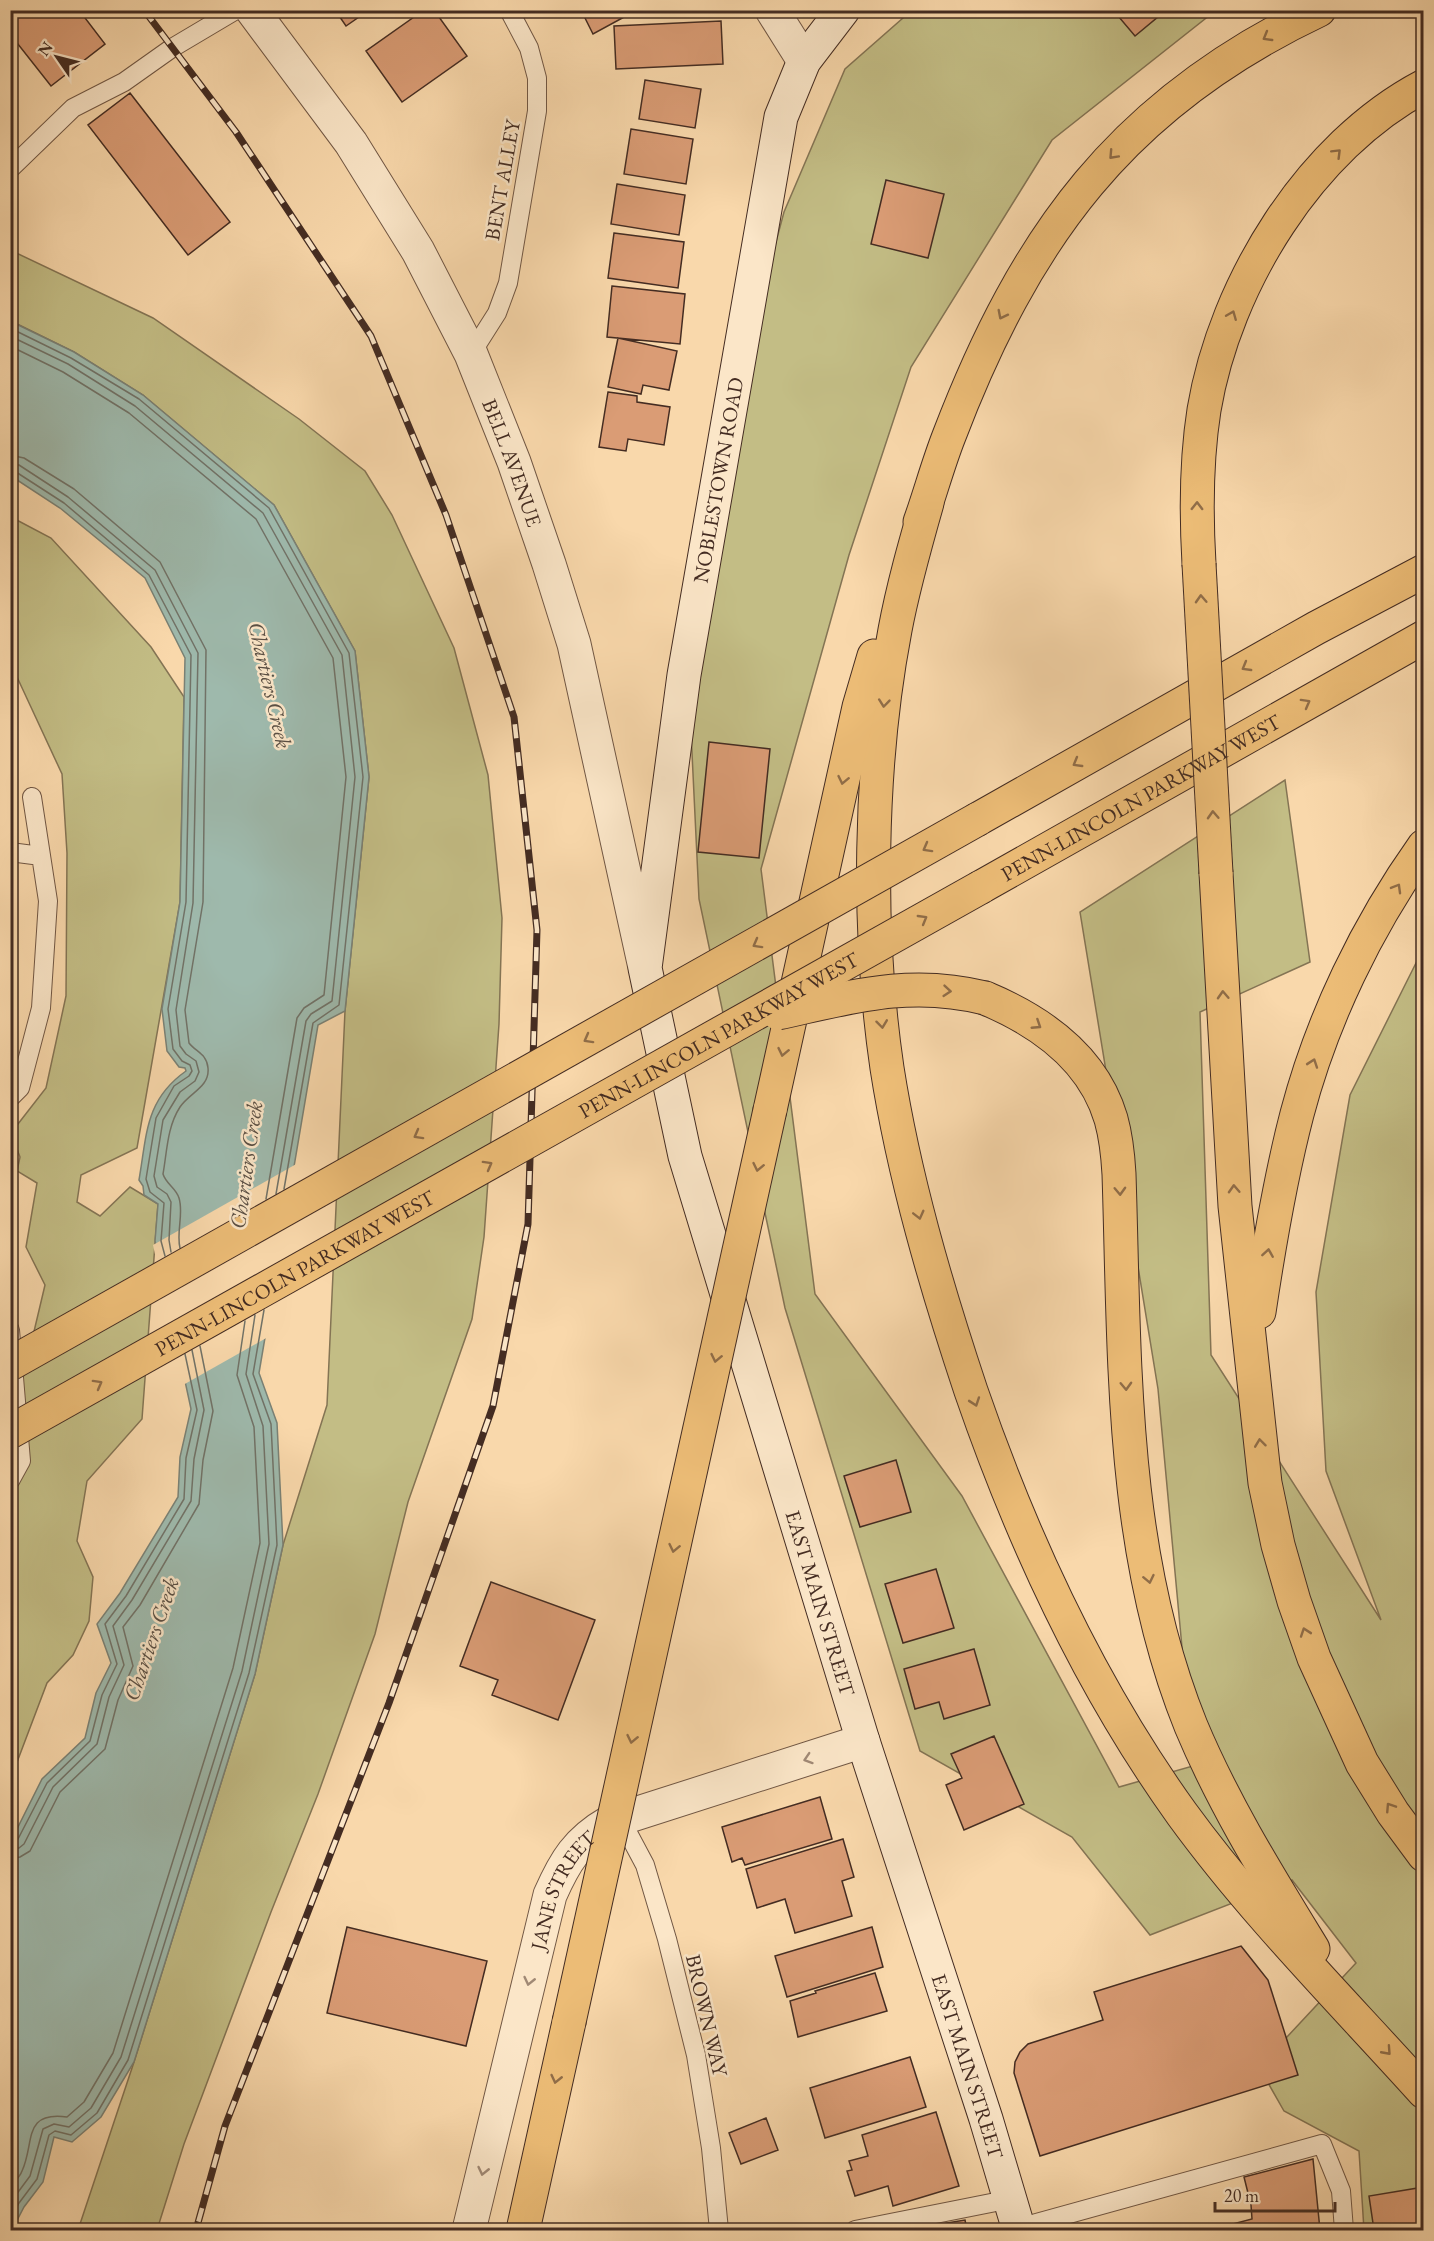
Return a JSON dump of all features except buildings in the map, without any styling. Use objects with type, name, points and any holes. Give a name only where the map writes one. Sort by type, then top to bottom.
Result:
[{"type":"highway","points":[[523,2230],[859,707],[873,657],[948,438],[1003,313],[1032,261],[1062,216],[1094,175],[1161,108],[1199,79],[1271,35],[1319,10]]},
{"type":"highway","points":[[1424,86],[1401,98],[1372,120],[1311,180],[1268,242],[1243,288],[1227,327],[1204,408],[1196,523],[1235,1206],[1265,1484],[1278,1545],[1314,1658],[1362,1763],[1393,1813],[1424,1855]]},
{"type":"highway","points":[[927,503],[908,569],[894,633],[877,778],[875,858],[879,987],[888,1069],[903,1151],[952,1333],[986,1435],[1053,1593],[1097,1677],[1141,1751],[1180,1811],[1228,1874],[1280,1935],[1424,2092]]},
{"type":"highway","points":[[1316,628],[1424,555]]},
{"type":"highway","points":[[10,1364],[1316,628],[1424,571]]},
{"type":"highway","name":"PENN-LINCOLN PARKWAY WEST","points":[[10,1432],[1424,637]]},
{"type":"highway","points":[[1252,1352],[1284,1167],[1314,1060],[1354,963],[1408,867],[1424,846]]},
{"type":"highway","points":[[744,1021],[899,989],[958,992],[985,998],[1039,1025],[1063,1044],[1098,1090],[1110,1118],[1117,1146],[1126,1395],[1131,1464],[1138,1532],[1162,1638],[1191,1725],[1220,1789],[1256,1855],[1351,2011]]},
{"type":"main road","name":"BELL AVENUE","points":[[252,10],[351,143],[418,251],[471,354],[514,462],[574,644],[645,968]]},
{"type":"main road","points":[[772,10],[804,62]]},
{"type":"main road","name":"NOBLESTOWN ROAD","points":[[645,968],[684,675],[781,117],[804,62],[843,10]]},
{"type":"main road","name":"EAST MAIN STREET","points":[[645,968],[685,1156],[863,1741],[1016,2219]]},
{"type":"main road","name":"JANE STREET","points":[[469,2230],[550,1895],[561,1870],[575,1848],[592,1833],[620,1818],[863,1741]]},
{"type":"lane","points":[[10,169],[73,108],[124,82],[172,48],[236,10]]},
{"type":"lane","name":"BENT ALLEY","points":[[471,354],[498,313],[508,283],[537,111],[537,78],[532,58],[509,10]]},
{"type":"lane","points":[[10,1098],[20,1088],[41,1008],[48,901],[32,797]]},
{"type":"lane","points":[[10,852],[41,856]]},
{"type":"lane","points":[[10,1330],[21,1461],[10,1481]]},
{"type":"lane","name":"BROWN WAY","points":[[620,1818],[645,1865],[667,1939],[696,2055],[711,2148],[719,2230]]},
{"type":"lane","points":[[855,2230],[1016,2219],[1322,2144],[1341,2192],[1344,2230]]},
{"type":"shaded area","points":[[911,11],[1215,11],[1052,140],[911,367],[849,555],[761,869],[815,1294],[962,1496],[1119,1787],[1193,1766],[1158,1389],[1080,912],[1285,780],[1310,962],[1200,1012],[1211,1355],[1381,1620],[1326,1471],[1316,1292],[1350,1095],[1423,949],[1423,2230],[1364,2230],[1359,2151],[1284,2111],[1259,2067],[1356,1963],[1292,1880],[1150,1935],[1072,1837],[920,1751],[785,1308],[699,899],[684,586],[784,212],[845,69]]},
{"type":"shaded area","points":[[10,250],[153,318],[299,419],[365,471],[392,515],[454,648],[488,775],[502,918],[499,1024],[484,1237],[472,1319],[408,1502],[375,1634],[318,1794],[184,2144],[157,2230],[78,2230],[134,2062],[255,1674],[283,1545],[327,1405],[345,1011],[369,777],[355,651],[274,505],[143,395],[74,352],[11,321]]},
{"type":"shaded area","points":[[11,517],[51,538],[151,647],[184,697],[180,902],[137,1148],[81,1175],[77,1202],[100,1216],[130,1187],[158,1204],[142,1419],[87,1481],[77,1541],[93,1577],[89,1621],[73,1655],[47,1683],[11,1778],[11,1368],[23,1378],[45,1285],[26,1247],[37,1183],[17,1171],[20,1157],[11,1133],[46,1088],[66,996],[67,853],[62,774],[17,677],[11,674]]},
{"type":"water","name":"Chartiers Creek","points":[[10,321],[74,352],[143,395],[274,505],[355,651],[369,777],[345,1011],[318,1025],[259,1373],[277,1423],[283,1545],[255,1674],[134,2062],[101,2117],[72,2142],[54,2137],[43,2182],[24,2207],[12,2230],[11,1841],[42,1779],[85,1738],[96,1693],[111,1663],[97,1624],[120,1593],[178,1497],[180,1457],[191,1409],[155,1241],[158,1204],[144,1195],[143,1186],[139,1180],[150,1119],[155,1106],[162,1094],[186,1071],[185,1068],[179,1067],[167,1051],[162,1009],[180,902],[185,658],[145,578],[60,508],[11,476]]},
{"type":"pier","points":[[298,1163],[268,1337],[183,1385],[153,1245]]},
{"type":"railway","points":[[144,10],[236,132],[371,336],[446,515],[514,717],[537,930],[528,1224],[493,1406],[389,1703],[225,2126],[196,2230]]}]
